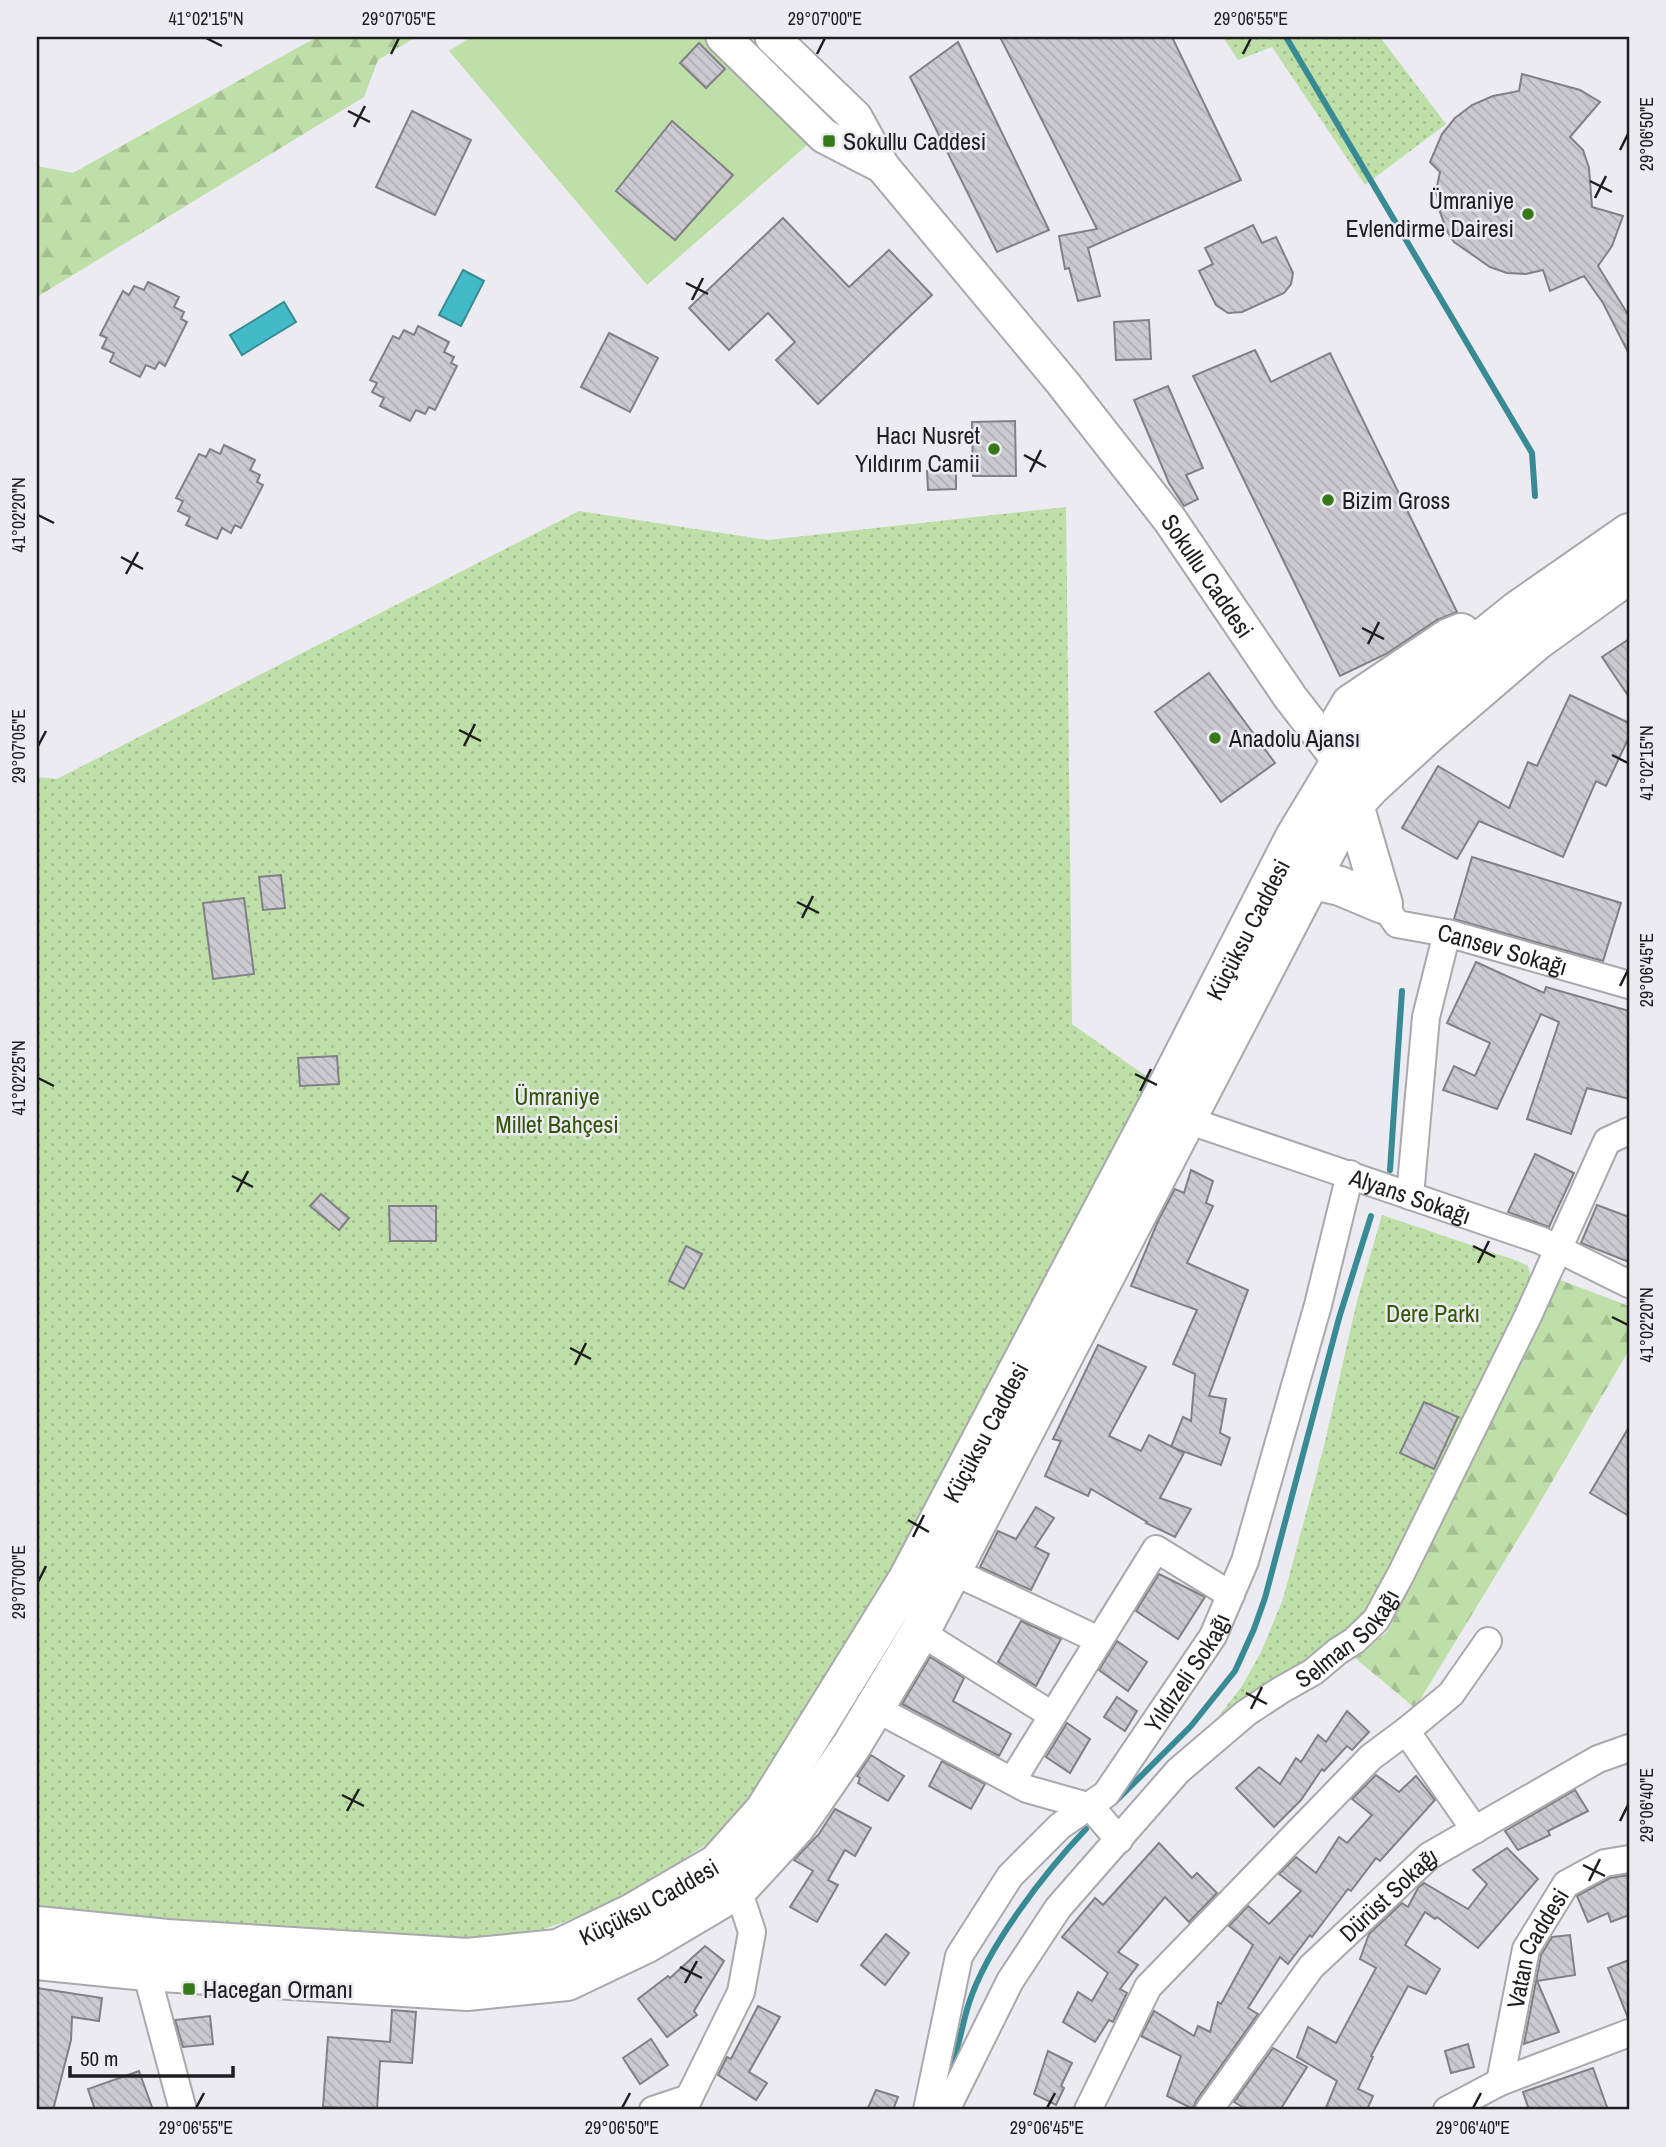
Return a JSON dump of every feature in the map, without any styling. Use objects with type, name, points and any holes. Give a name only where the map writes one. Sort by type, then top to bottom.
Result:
[{"type":"main road","name":"Küçüksu Caddesi","points":[[37,1960],[145,1954],[467,1958],[558,1949],[631,1914],[717,1864],[765,1810],[908,1579],[1173,1112],[1310,879],[1337,828],[1355,785],[1461,656],[1517,611],[1629,533]]},
{"type":"main road","name":"Küçüksu Caddesi","points":[[37,1926],[145,1954],[467,1991],[567,1981],[647,1943],[738,1889],[796,1826],[852,1745],[920,1632],[952,1572],[1173,1112],[1294,837],[1355,785],[1431,731],[1536,641],[1629,575]]},
{"type":"main road","points":[[1383,904],[1355,785],[1339,734],[1341,721],[1351,704],[1449,638],[1517,611]]},
{"type":"main road","points":[[1310,879],[1340,886],[1383,904]]},
{"type":"street","name":"Sokullu Caddesi","points":[[723,37],[824,136],[881,166]]},
{"type":"street","name":"Sokullu Caddesi","points":[[772,37],[855,117],[881,166],[1062,383],[1170,520],[1290,697],[1355,785]]},
{"type":"street","points":[[1290,697],[1332,704],[1351,704]]},
{"type":"street","name":"Cansev Sokağı","points":[[1383,904],[1397,924],[1447,933],[1629,985]]},
{"type":"street","points":[[1410,1196],[1426,1017],[1447,933]]},
{"type":"street","name":"Alyans Sokağı","points":[[1173,1112],[1540,1240],[1629,1284]]},
{"type":"street","name":"Selman Sokağı","points":[[946,2110],[1010,1982],[1058,1908],[1178,1771],[1269,1698],[1313,1672],[1354,1641],[1376,1620],[1407,1562],[1559,1249],[1607,1141],[1629,1130]]},
{"type":"street","name":"Yıldızeli Sokağı","points":[[926,2110],[959,1956],[1010,1875],[1060,1826],[1107,1794],[1213,1636],[1245,1561],[1307,1345],[1350,1174]]},
{"type":"street","points":[[1012,1781],[1156,1549],[1231,1595]]},
{"type":"street","points":[[952,1572],[1099,1640]]},
{"type":"street","points":[[920,1632],[1052,1715]]},
{"type":"street","points":[[1088,2110],[1148,1987],[1371,1757],[1451,1695],[1488,1641]]},
{"type":"street","points":[[874,1708],[1027,1789],[1090,1807],[1119,1840]]},
{"type":"street","points":[[1406,1731],[1475,1830]]},
{"type":"street","name":"Dürüst Sokağı","points":[[1209,2110],[1311,1967],[1429,1856],[1598,1759],[1629,1748]]},
{"type":"street","name":"Vatan Caddesi","points":[[1500,2082],[1526,1949],[1566,1884],[1605,1863],[1629,1859]]},
{"type":"street","points":[[653,2110],[686,2104],[741,1992],[752,1932],[738,1889]]},
{"type":"street","points":[[145,1954],[183,2110]]},
{"type":"street","points":[[1447,2110],[1500,2082],[1629,2033]]},
{"type":"green space","points":[[317,37],[416,37],[378,60],[364,97],[37,297],[37,166],[73,173]]},
{"type":"green space","points":[[471,37],[703,37],[814,139],[647,285],[449,51]]},
{"type":"green space","points":[[1223,37],[1380,37],[1446,124],[1365,185],[1272,47],[1238,60]]},
{"type":"green space","name":"Ümraniye Millet Bahçesi","points":[[1066,507],[1072,1024],[1153,1081],[910,1565],[742,1821],[616,1903],[483,1951],[37,1909],[37,777],[57,779],[579,511],[768,540]]},
{"type":"green space","name":"Dere Parkı","points":[[1382,1215],[1518,1261],[1528,1266],[1532,1283],[1436,1484],[1355,1631],[1212,1725],[1242,1686],[1261,1652],[1283,1599],[1324,1446],[1357,1301]]},
{"type":"green space","points":[[1560,1280],[1629,1306],[1629,1350],[1415,1708],[1355,1658],[1388,1631]]},
{"type":"water","points":[[463,270],[484,281],[461,326],[439,315]]},
{"type":"water","points":[[284,302],[296,322],[242,355],[230,335]]},
{"type":"building","points":[[1000,37],[1172,37],[1241,180],[1088,248],[1100,296],[1078,301],[1069,268],[1065,269],[1059,236],[1097,229]]},
{"type":"building","points":[[958,42],[1049,230],[997,252],[910,77]]},
{"type":"building","points":[[699,43],[725,69],[706,88],[680,63]]},
{"type":"building","name":"Ümraniye Evlendirme Dairesi","points":[[1522,74],[1580,90],[1600,102],[1570,137],[1583,150],[1589,168],[1592,207],[1623,216],[1612,246],[1598,266],[1629,316],[1629,354],[1603,303],[1584,276],[1550,291],[1543,270],[1526,274],[1507,273],[1490,267],[1454,242],[1447,231],[1436,191],[1440,172],[1430,162],[1442,134],[1455,118],[1472,105],[1493,96],[1519,91]]},
{"type":"building","points":[[412,111],[471,140],[435,215],[376,187]]},
{"type":"building","points":[[672,121],[733,175],[675,240],[616,191]]},
{"type":"building","points":[[783,218],[849,287],[889,250],[932,295],[818,404],[776,360],[795,342],[768,313],[729,350],[689,308]]},
{"type":"building","points":[[1253,225],[1262,243],[1276,237],[1293,273],[1291,284],[1284,293],[1242,312],[1228,313],[1216,305],[1199,271],[1213,264],[1205,248]]},
{"type":"building","points":[[148,282],[179,297],[174,307],[184,312],[181,319],[187,322],[165,366],[159,362],[155,369],[146,365],[140,377],[110,362],[114,353],[102,348],[107,338],[100,335],[123,291],[129,295],[134,286],[144,290]]},
{"type":"building","points":[[1149,320],[1151,359],[1116,360],[1114,322]]},
{"type":"building","points":[[418,326],[449,342],[444,352],[454,357],[451,363],[457,366],[435,410],[429,407],[425,414],[416,410],[410,421],[380,406],[384,398],[372,392],[377,383],[370,380],[393,336],[399,339],[404,330],[414,335]]},
{"type":"building","points":[[609,333],[658,358],[630,412],[581,387]]},
{"type":"building","name":"Bizim Gross","points":[[1255,350],[1271,382],[1330,353],[1457,612],[1437,620],[1386,654],[1340,676],[1193,376]]},
{"type":"building","points":[[1168,386],[1203,468],[1186,475],[1198,499],[1184,506],[1169,483],[1134,400]]},
{"type":"building","name":"Hacı Nusret Yıldırım Camii","points":[[1015,421],[1016,476],[973,476],[972,422]]},
{"type":"building","points":[[224,445],[255,460],[250,470],[260,475],[257,482],[263,485],[241,528],[235,525],[231,533],[222,528],[217,539],[186,525],[190,517],[178,511],[183,501],[176,498],[199,454],[206,457],[210,449],[220,454]]},
{"type":"building","points":[[956,469],[956,489],[928,490],[927,471]]},
{"type":"building","points":[[1629,639],[1629,697],[1602,657]]},
{"type":"building","name":"Anadolu Ajansı","points":[[1209,673],[1275,763],[1221,802],[1155,712]]},
{"type":"building","points":[[1570,695],[1629,723],[1629,737],[1606,786],[1596,781],[1563,857],[1479,821],[1457,859],[1402,828],[1438,766],[1509,808],[1528,762],[1537,766]]},
{"type":"building","points":[[1472,857],[1621,903],[1603,961],[1454,919]]},
{"type":"building","points":[[281,875],[285,908],[263,910],[259,877]]},
{"type":"building","points":[[244,898],[254,974],[213,979],[203,903]]},
{"type":"building","points":[[1476,962],[1544,993],[1546,987],[1629,1011],[1629,1099],[1587,1088],[1571,1134],[1527,1119],[1559,1022],[1541,1014],[1497,1109],[1443,1090],[1454,1066],[1475,1076],[1490,1043],[1447,1023]]},
{"type":"building","points":[[337,1056],[339,1084],[300,1086],[298,1058]]},
{"type":"building","points":[[1535,1154],[1574,1173],[1549,1227],[1508,1212]]},
{"type":"building","points":[[1191,1170],[1213,1181],[1206,1203],[1213,1206],[1187,1263],[1248,1290],[1209,1396],[1226,1399],[1220,1433],[1230,1438],[1221,1465],[1171,1447],[1183,1417],[1191,1421],[1195,1374],[1173,1364],[1197,1310],[1131,1286],[1158,1221],[1175,1189],[1184,1193]]},
{"type":"building","points":[[321,1194],[349,1218],[339,1230],[310,1206]]},
{"type":"building","points":[[1597,1205],[1629,1217],[1629,1262],[1581,1243]]},
{"type":"building","points":[[389,1206],[436,1206],[436,1241],[390,1241]]},
{"type":"building","points":[[686,1246],[702,1254],[684,1289],[669,1281]]},
{"type":"building","points":[[1098,1345],[1146,1367],[1109,1436],[1141,1451],[1149,1435],[1184,1453],[1160,1498],[1191,1509],[1175,1537],[1146,1523],[1091,1489],[1088,1496],[1045,1476],[1061,1441],[1053,1439]]},
{"type":"building","points":[[1424,1402],[1458,1417],[1434,1469],[1400,1453]]},
{"type":"building","points":[[1629,1427],[1629,1516],[1590,1493]]},
{"type":"building","points":[[1036,1507],[1054,1518],[1035,1547],[1049,1554],[1031,1590],[980,1567],[998,1531],[1016,1539]]},
{"type":"building","points":[[1159,1574],[1205,1597],[1178,1639],[1136,1611]]},
{"type":"building","points":[[1021,1621],[1061,1639],[1036,1686],[998,1662]]},
{"type":"building","points":[[1117,1641],[1147,1662],[1128,1691],[1099,1670]]},
{"type":"building","points":[[930,1657],[964,1678],[953,1701],[1011,1734],[999,1756],[902,1704]]},
{"type":"building","points":[[1117,1697],[1137,1711],[1125,1731],[1104,1717]]},
{"type":"building","points":[[1347,1711],[1369,1732],[1352,1750],[1347,1746],[1324,1771],[1322,1769],[1301,1800],[1274,1827],[1236,1788],[1259,1767],[1280,1784],[1296,1758],[1301,1762],[1318,1735],[1326,1742]]},
{"type":"building","points":[[1067,1723],[1090,1739],[1070,1773],[1046,1757]]},
{"type":"building","points":[[871,1755],[904,1776],[888,1801],[858,1783],[860,1778],[857,1776]]},
{"type":"building","points":[[942,1761],[985,1784],[971,1809],[929,1786]]},
{"type":"building","points":[[1376,1775],[1399,1792],[1416,1776],[1435,1800],[1380,1861],[1376,1858],[1351,1891],[1348,1889],[1288,1964],[1280,1957],[1248,2008],[1258,2014],[1193,2109],[1167,2096],[1181,2056],[1141,2036],[1154,2011],[1194,2036],[1198,2026],[1210,2032],[1218,2002],[1221,2004],[1253,1945],[1229,1926],[1248,1906],[1269,1924],[1301,1891],[1279,1874],[1296,1857],[1316,1873],[1339,1837],[1347,1843],[1372,1815],[1352,1799]]},
{"type":"building","points":[[1575,1790],[1588,1811],[1548,1831],[1550,1835],[1518,1850],[1505,1831]]},
{"type":"building","points":[[835,1809],[871,1828],[855,1856],[845,1850],[828,1880],[838,1885],[817,1922],[790,1907],[813,1871],[794,1860],[819,1834]]},
{"type":"building","points":[[1159,1843],[1192,1878],[1197,1873],[1217,1893],[1189,1922],[1165,1897],[1118,1952],[1138,1965],[1120,1989],[1127,1993],[1113,2022],[1109,2020],[1095,2042],[1063,2022],[1078,1992],[1092,2001],[1108,1973],[1062,1937],[1095,1898],[1103,1905]]},
{"type":"building","points":[[1507,1848],[1538,1879],[1478,1948],[1437,1917],[1435,1919],[1425,1912],[1405,1945],[1440,1969],[1426,1994],[1408,1986],[1371,2056],[1373,2057],[1358,2089],[1373,2096],[1367,2110],[1325,2110],[1337,2081],[1297,2057],[1308,2027],[1336,2043],[1376,1968],[1360,1959],[1369,1934],[1402,1903],[1408,1907],[1418,1888],[1424,1883],[1468,1909],[1487,1884],[1473,1870]]},
{"type":"building","points":[[1629,1875],[1629,1915],[1611,1922],[1608,1913],[1588,1922],[1577,1896],[1610,1878]]},
{"type":"building","points":[[886,1934],[909,1953],[885,1985],[861,1965]]},
{"type":"building","points":[[1570,1935],[1575,1975],[1537,1981],[1559,2032],[1524,2044],[1541,1955],[1552,1937]]},
{"type":"building","points":[[705,1946],[724,1961],[694,2011],[697,2015],[667,2037],[638,1999],[668,1976],[670,1978]]},
{"type":"building","points":[[1629,1960],[1629,2018],[1628,2018],[1608,1968]]},
{"type":"building","points":[[37,1988],[102,1998],[99,2021],[72,2017],[71,2040],[53,2110],[37,2110]]},
{"type":"building","points":[[758,2006],[780,2017],[749,2072],[767,2083],[756,2100],[718,2075],[727,2057],[731,2059]]},
{"type":"building","points":[[392,2010],[416,2012],[412,2063],[380,2061],[377,2110],[323,2107],[328,2037],[390,2042]]},
{"type":"building","points":[[210,2016],[213,2044],[183,2047],[175,2020]]},
{"type":"building","points":[[651,2039],[668,2065],[640,2084],[623,2058]]},
{"type":"building","points":[[1468,2044],[1474,2067],[1451,2073],[1445,2051]]},
{"type":"building","points":[[1273,2048],[1307,2067],[1280,2110],[1248,2110],[1234,2102]]},
{"type":"building","points":[[1048,2051],[1072,2063],[1056,2105],[1034,2094]]},
{"type":"building","points":[[1593,2068],[1608,2110],[1529,2110],[1523,2092]]},
{"type":"building","points":[[139,2071],[153,2110],[95,2110],[88,2089]]},
{"type":"building","points":[[876,2090],[898,2097],[893,2110],[867,2110]]},
{"type":"waterway","points":[[1286,37],[1532,453],[1535,496]]},
{"type":"waterway","points":[[1390,1170],[1402,991]]},
{"type":"waterway","points":[[1115,1802],[1191,1726],[1235,1671],[1254,1629],[1265,1598],[1339,1318],[1371,1216]]},
{"type":"waterway","points":[[951,2065],[969,2003],[989,1958],[1036,1888],[1086,1829]]},
{"type":"place","name":"Sokullu Caddesi","points":[[829,141]]},
{"type":"place","name":"Ümraniye Evlendirme Dairesi","points":[[1528,214]]},
{"type":"place","name":"Hacı Nusret Yıldırım Camii","points":[[994,449]]},
{"type":"place","name":"Bizim Gross","points":[[1328,500]]},
{"type":"place","name":"Anadolu Ajansı","points":[[1215,738]]},
{"type":"place","name":"Hacegan Ormanı","points":[[189,1989]]}]
